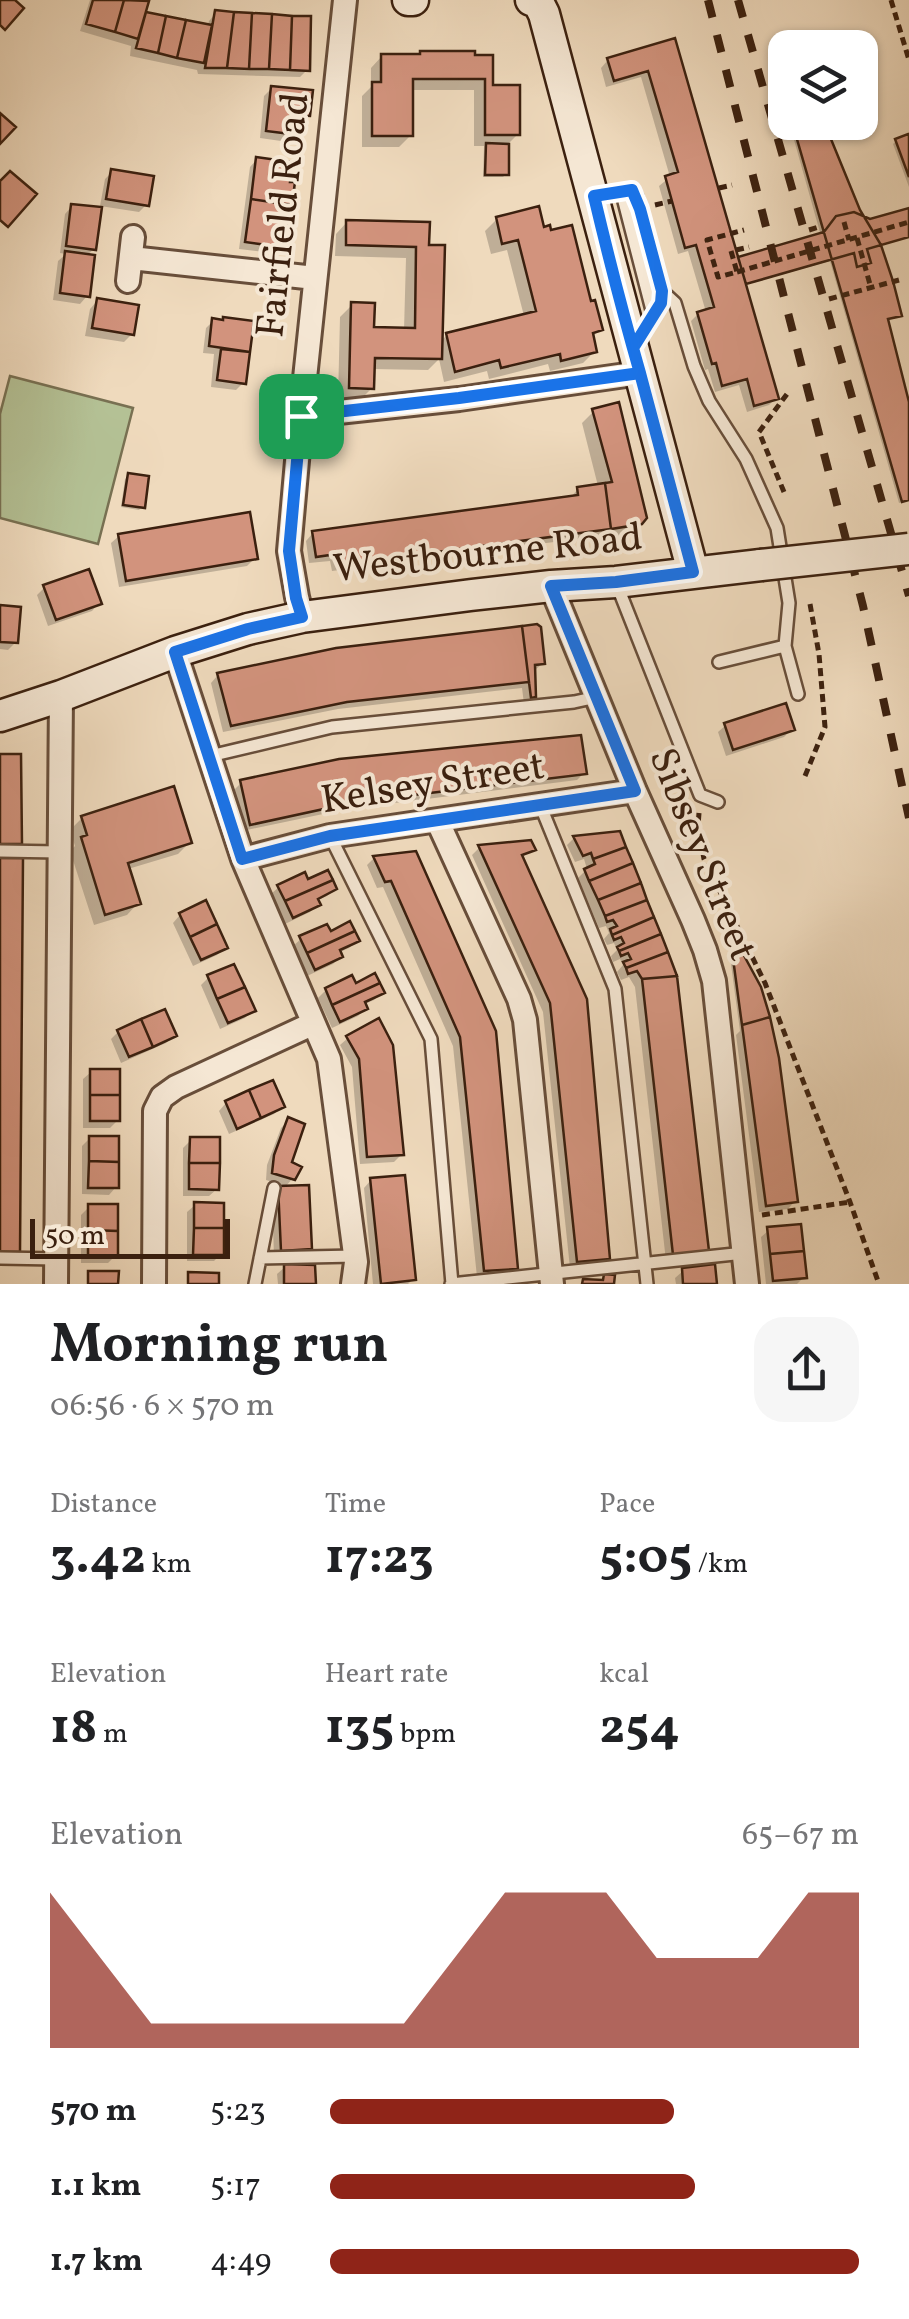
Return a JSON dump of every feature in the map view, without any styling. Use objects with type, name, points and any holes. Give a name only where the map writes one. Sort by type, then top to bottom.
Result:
[{"type":"street","name":"Fairfield Road","points":[[302,617],[289,551],[345,0]]},
{"type":"street","points":[[538,1],[607,193],[636,360],[693,572]]},
{"type":"street","points":[[131,259],[315,278]]},
{"type":"street","points":[[301,416],[459,398],[636,360]]},
{"type":"street","name":"Westbourne Road","points":[[0,716],[175,652],[302,617],[551,586],[909,549]]},
{"type":"street","name":"Sibsey Street","points":[[551,586],[699,935],[714,981],[748,1284]]},
{"type":"street","points":[[175,652],[242,859],[329,1059],[355,1256],[353,1284]]},
{"type":"street","points":[[56,1284],[60,696]]},
{"type":"street","name":"Kelsey Street","points":[[242,859],[330,836],[635,791]]},
{"type":"street","points":[[438,822],[518,998],[524,1020],[552,1278]]},
{"type":"street","points":[[154,1284],[155,1111],[162,1097],[312,1024]]},
{"type":"lane","points":[[636,360],[661,303],[662,291],[637,197],[632,190],[607,193],[653,314]]},
{"type":"lane","points":[[662,291],[675,303],[709,401],[746,458],[777,528],[788,603],[785,646],[798,694]]},
{"type":"lane","points":[[616,582],[700,795],[718,802]]},
{"type":"lane","points":[[719,662],[785,646]]},
{"type":"lane","points":[[210,756],[332,727],[597,697]]},
{"type":"lane","points":[[541,807],[615,989],[647,1284]]},
{"type":"lane","points":[[330,836],[430,1040],[452,1284],[552,1278],[744,1253]]},
{"type":"lane","points":[[0,851],[60,852]]},
{"type":"lane","points":[[255,1284],[274,1188]]},
{"type":"lane","points":[[260,1258],[355,1256]]},
{"type":"lane","points":[[0,1258],[56,1259]]},
{"type":"path","points":[[892,0],[909,60]]},
{"type":"path","points":[[718,188],[732,185]]},
{"type":"path","points":[[844,222],[849,240]]},
{"type":"path","points":[[744,230],[708,240],[718,276],[909,222]]},
{"type":"path","points":[[810,230],[822,226]]},
{"type":"path","points":[[857,238],[871,288]]},
{"type":"path","points":[[737,272],[734,250],[749,247]]},
{"type":"path","points":[[829,299],[898,280]]},
{"type":"path","points":[[700,795],[698,826],[704,859],[765,983],[879,1284]]},
{"type":"path","points":[[740,1219],[850,1202]]},
{"type":"green space","points":[[10,376],[133,408],[98,544],[0,518],[0,414]]},
{"type":"building","points":[[0,0],[15,0],[24,8],[5,30],[0,25]]},
{"type":"building","points":[[93,0],[124,0],[115,32],[86,24]]},
{"type":"building","points":[[124,0],[149,1],[138,39],[115,32]]},
{"type":"building","points":[[215,10],[234,12],[227,68],[205,68]]},
{"type":"building","points":[[146,12],[166,16],[158,53],[136,48]]},
{"type":"building","points":[[234,12],[252,13],[249,69],[227,68]]},
{"type":"building","points":[[252,13],[272,14],[269,69],[249,69]]},
{"type":"building","points":[[272,14],[292,16],[290,70],[269,69]]},
{"type":"building","points":[[166,16],[186,20],[177,58],[158,53]]},
{"type":"building","points":[[292,16],[311,16],[310,71],[290,70]]},
{"type":"building","points":[[186,20],[212,25],[204,63],[177,58]]},
{"type":"building","points":[[675,38],[779,399],[754,406],[747,379],[722,386],[716,363],[712,364],[697,312],[714,307],[696,245],[685,248],[665,176],[678,172],[648,71],[614,81],[607,58]]},
{"type":"building","points":[[475,51],[475,55],[493,55],[493,85],[520,85],[520,135],[485,135],[485,79],[413,79],[413,136],[372,136],[372,82],[381,82],[381,54]]},
{"type":"building","points":[[271,86],[313,90],[310,116],[294,115],[291,134],[266,131]]},
{"type":"building","points":[[0,113],[16,127],[0,144]]},
{"type":"building","points":[[909,136],[909,177],[895,139]]},
{"type":"building","points":[[797,140],[831,140],[860,210],[881,245],[893,281],[902,316],[888,319],[909,402],[909,500],[902,502]]},
{"type":"building","points":[[486,143],[509,144],[509,175],[485,175]]},
{"type":"building","points":[[256,157],[292,162],[292,205],[251,199]]},
{"type":"building","points":[[111,169],[154,176],[149,206],[106,199]]},
{"type":"building","points":[[10,171],[37,194],[8,227],[0,220],[0,181]]},
{"type":"building","points":[[251,199],[292,205],[282,247],[245,242]]},
{"type":"building","points":[[71,204],[102,207],[96,250],[66,246]]},
{"type":"building","points":[[539,206],[544,227],[550,225],[551,230],[572,225],[591,301],[595,300],[603,330],[593,333],[597,352],[561,361],[560,354],[501,368],[499,360],[455,372],[446,333],[536,311],[518,240],[502,244],[496,217]]},
{"type":"building","points":[[909,208],[909,237],[867,249],[871,263],[857,267],[854,253],[746,284],[738,257],[824,232],[836,216],[854,212],[870,219]]},
{"type":"building","points":[[346,220],[430,222],[429,245],[445,245],[442,359],[375,358],[374,389],[349,388],[351,302],[375,303],[374,327],[415,328],[416,247],[346,245]]},
{"type":"building","points":[[65,251],[95,255],[90,297],[60,293]]},
{"type":"building","points":[[97,298],[139,305],[134,335],[92,328]]},
{"type":"building","points":[[212,318],[254,321],[250,352],[209,346]]},
{"type":"building","points":[[221,349],[250,352],[246,384],[217,380]]},
{"type":"building","points":[[619,402],[647,518],[642,524],[611,529],[605,483],[612,482],[592,409]]},
{"type":"building","points":[[128,473],[149,476],[145,508],[123,505]]},
{"type":"building","points":[[605,483],[611,529],[339,565],[337,554],[316,557],[312,531],[578,495],[577,487]]},
{"type":"building","points":[[250,512],[258,559],[126,581],[118,534]]},
{"type":"building","points":[[89,569],[102,604],[56,620],[43,585]]},
{"type":"building","points":[[0,605],[21,607],[18,643],[0,642]]},
{"type":"building","points":[[522,626],[541,627],[545,664],[535,665],[536,697],[531,698]]},
{"type":"building","points":[[522,626],[529,682],[347,702],[231,726],[217,673],[336,648]]},
{"type":"building","points":[[786,703],[795,730],[733,750],[724,723]]},
{"type":"building","points":[[581,735],[587,774],[356,802],[250,825],[240,780],[339,759]]},
{"type":"building","points":[[0,754],[21,754],[22,844],[0,844]]},
{"type":"building","points":[[174,786],[192,843],[128,863],[141,904],[105,915],[81,837],[87,835],[81,816]]},
{"type":"building","points":[[620,831],[626,847],[593,859],[591,853],[583,856],[573,836]]},
{"type":"building","points":[[531,840],[536,850],[522,855],[587,999],[610,1259],[577,1262],[550,1003],[478,845]]},
{"type":"building","points":[[626,847],[633,863],[589,881],[584,869],[595,864],[593,859]]},
{"type":"building","points":[[416,851],[496,1031],[518,1269],[484,1271],[460,1037],[391,881],[385,882],[373,856]]},
{"type":"building","points":[[0,858],[23,858],[20,1252],[0,1252]]},
{"type":"building","points":[[633,863],[641,883],[598,900],[589,881]]},
{"type":"building","points":[[328,870],[333,880],[285,901],[277,885],[305,872],[308,879]]},
{"type":"building","points":[[333,880],[337,889],[318,899],[321,905],[293,918],[285,901]]},
{"type":"building","points":[[641,883],[647,900],[605,916],[598,900]]},
{"type":"building","points":[[206,900],[217,924],[190,937],[179,913]]},
{"type":"building","points":[[647,900],[654,917],[612,935],[610,929],[617,926],[613,920],[607,922],[605,916]]},
{"type":"building","points":[[654,917],[661,934],[619,951],[617,947],[624,943],[621,937],[614,940],[612,935]]},
{"type":"building","points":[[350,921],[355,931],[307,953],[299,936],[327,924],[331,931]]},
{"type":"building","points":[[217,924],[228,948],[201,960],[190,937]]},
{"type":"building","points":[[355,931],[360,941],[340,950],[343,957],[315,970],[307,953]]},
{"type":"building","points":[[661,934],[668,952],[626,968],[623,962],[631,959],[628,953],[621,956],[619,951]]},
{"type":"building","points":[[741,950],[761,987],[770,1017],[742,1025],[732,951]]},
{"type":"building","points":[[668,952],[677,976],[642,979],[637,971],[628,974],[626,968]]},
{"type":"building","points":[[234,964],[245,987],[217,999],[207,975]]},
{"type":"building","points":[[375,973],[380,983],[332,1005],[325,988],[352,975],[356,983]]},
{"type":"building","points":[[677,976],[709,1251],[673,1255],[642,979]]},
{"type":"building","points":[[380,983],[385,993],[365,1002],[368,1009],[340,1022],[332,1005]]},
{"type":"building","points":[[245,987],[256,1011],[228,1023],[217,999]]},
{"type":"building","points":[[165,1009],[177,1036],[153,1047],[141,1019]]},
{"type":"building","points":[[770,1017],[798,1202],[766,1206],[742,1025]]},
{"type":"building","points":[[379,1018],[393,1045],[404,1155],[367,1157],[359,1059],[346,1036]]},
{"type":"building","points":[[141,1019],[153,1047],[129,1057],[117,1030]]},
{"type":"building","points":[[90,1069],[120,1069],[120,1095],[90,1095]]},
{"type":"building","points":[[273,1080],[285,1107],[261,1118],[249,1090]]},
{"type":"building","points":[[249,1090],[261,1118],[237,1129],[225,1101]]},
{"type":"building","points":[[90,1095],[120,1095],[120,1121],[90,1121]]},
{"type":"building","points":[[288,1117],[305,1124],[292,1162],[302,1167],[295,1180],[272,1173],[274,1155]]},
{"type":"building","points":[[89,1136],[119,1136],[119,1162],[89,1161]]},
{"type":"building","points":[[190,1137],[220,1137],[220,1163],[189,1163]]},
{"type":"building","points":[[89,1161],[119,1162],[119,1188],[88,1188]]},
{"type":"building","points":[[189,1163],[220,1163],[219,1190],[189,1189]]},
{"type":"building","points":[[405,1175],[416,1280],[381,1284],[370,1178]]},
{"type":"building","points":[[309,1185],[312,1249],[281,1251],[278,1186]]},
{"type":"building","points":[[194,1202],[224,1203],[224,1228],[194,1228]]},
{"type":"building","points":[[88,1204],[118,1204],[118,1231],[88,1230]]},
{"type":"building","points":[[801,1224],[804,1251],[770,1254],[767,1227]]},
{"type":"building","points":[[194,1228],[224,1228],[224,1255],[193,1255]]},
{"type":"building","points":[[88,1230],[118,1231],[118,1257],[88,1256]]},
{"type":"building","points":[[804,1251],[807,1278],[773,1281],[770,1254]]},
{"type":"building","points":[[284,1264],[315,1265],[316,1284],[284,1284]]},
{"type":"building","points":[[715,1264],[717,1284],[683,1284],[682,1268]]},
{"type":"building","points":[[88,1271],[119,1271],[118,1284],[88,1284]]},
{"type":"building","points":[[188,1272],[219,1273],[219,1284],[188,1284]]},
{"type":"building","points":[[604,1274],[615,1275],[614,1284],[582,1284],[583,1279],[603,1280]]},
{"type":"railway","points":[[708,0],[863,606],[909,818]]},
{"type":"railway","points":[[738,0],[909,596]]},
{"type":"route","points":[[301,416],[289,551],[302,617],[175,652],[242,859],[330,836],[635,791],[551,586],[693,572],[640,373],[633,348],[661,303],[662,291],[632,190],[594,196],[607,254],[633,348],[640,373],[301,416]]}]
